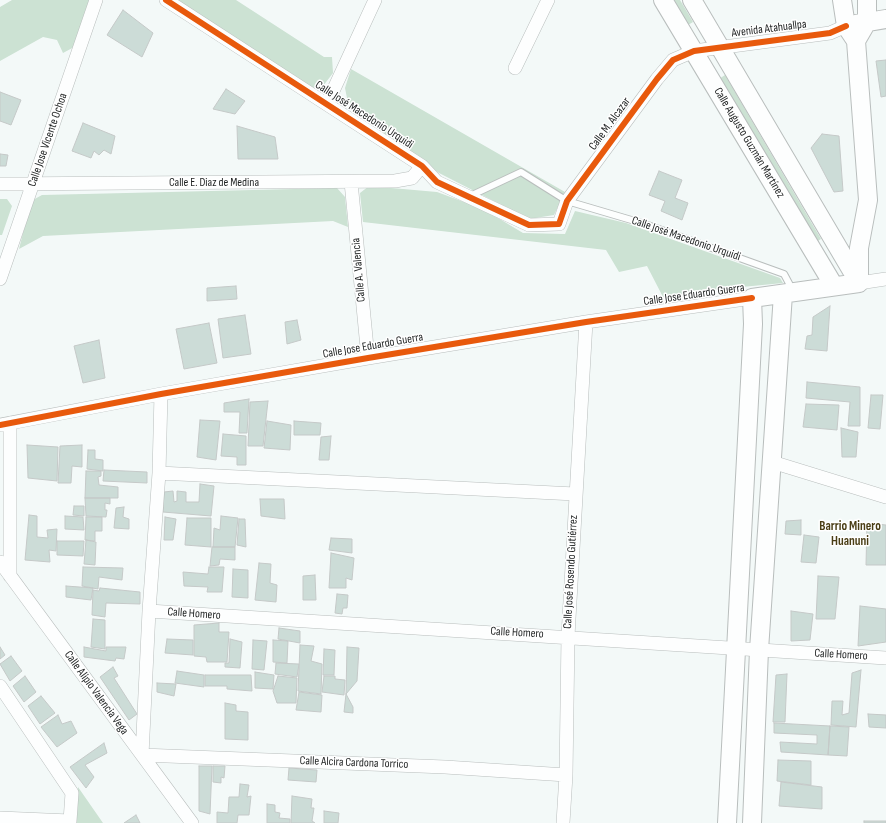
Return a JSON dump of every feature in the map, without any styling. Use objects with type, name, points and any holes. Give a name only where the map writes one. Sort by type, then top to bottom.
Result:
[{"type":"main road","name":"Calle Augusto Guzmán Martínez","points":[[663,0],[834,286]]},
{"type":"main road","name":"Calle Augusto Guzmán Martínez","points":[[692,0],[859,283]]},
{"type":"main road","points":[[842,0],[846,26],[856,41],[868,200],[859,248],[859,283]]},
{"type":"main road","points":[[856,41],[867,22],[867,0]]},
{"type":"main road","name":"Avenida Atahuallpa","points":[[846,26],[886,19]]},
{"type":"main road","name":"Calle Jose Eduardo Guerra","points":[[752,298],[859,283]]},
{"type":"main road","points":[[752,823],[759,650],[772,462],[788,293]]},
{"type":"main road","points":[[727,823],[753,324],[752,298]]},
{"type":"street","name":"Calle Jose Vicente Ochoa","points":[[0,279],[96,0]]},
{"type":"street","name":"Calle José Macedonio Urquidi","points":[[166,0],[422,166],[438,182],[530,225],[559,224]]},
{"type":"street","points":[[327,104],[375,0]]},
{"type":"street","points":[[515,68],[548,0]]},
{"type":"street","name":"Avenida Atahuallpa","points":[[694,51],[830,33],[846,26]]},
{"type":"street","name":"Calle M. Alcazar","points":[[559,224],[568,201],[657,79],[673,60],[694,51]]},
{"type":"street","name":"Calle E. Diaz de Medina","points":[[0,184],[395,181],[412,178],[422,166]]},
{"type":"street","name":"Calle A. Valencia","points":[[351,182],[368,358]]},
{"type":"street","points":[[859,283],[886,279]]},
{"type":"street","name":"Calle Jose Eduardo Guerra","points":[[5,424],[161,394],[368,358],[586,322],[752,298]]},
{"type":"street","name":"Calle José Rosendo Gutiérrez","points":[[563,823],[566,775],[568,636],[586,322]]},
{"type":"street","points":[[142,755],[149,611],[159,473],[161,394]]},
{"type":"street","points":[[5,424],[10,576]]},
{"type":"street","points":[[772,462],[886,497]]},
{"type":"street","points":[[159,473],[575,494]]},
{"type":"street","name":"Calle Alipio Valencia Vega","points":[[0,562],[192,823]]},
{"type":"street","name":"Calle Homero","points":[[149,611],[568,636],[735,649],[886,658]]},
{"type":"street","points":[[0,818],[70,821],[72,793],[1,689]]},
{"type":"street","name":"Calle Alcira Cardona Torrico","points":[[142,755],[445,767],[566,775]]},
{"type":"lane","name":"Calle José Macedonio Urquidi","points":[[468,196],[521,172],[568,201],[645,224],[784,274],[788,293]]},
{"type":"green space","points":[[12,0],[89,0],[76,46],[63,53],[57,40],[43,37],[0,61],[0,7]]},
{"type":"green space","points":[[176,0],[236,0],[324,57],[332,57],[333,73],[323,86],[312,88]]},
{"type":"green space","points":[[673,0],[680,0],[693,22],[688,25]]},
{"type":"green space","points":[[351,69],[565,192],[554,215],[529,219],[439,173],[356,113],[347,98],[345,88]]},
{"type":"green space","points":[[725,75],[821,239],[816,242],[719,79]]},
{"type":"green space","points":[[369,186],[437,192],[483,209],[523,233],[565,234],[575,211],[626,223],[780,278],[783,283],[711,290],[663,297],[647,266],[619,272],[606,250],[363,222],[360,193]]},
{"type":"green space","points":[[337,188],[345,197],[348,227],[333,221],[43,236],[19,249],[31,201],[42,195]]},
{"type":"green space","points":[[0,199],[7,199],[12,206],[2,235],[0,235]]},
{"type":"green space","points":[[78,787],[103,823],[76,823]]},
{"type":"building","points":[[123,10],[153,33],[142,57],[107,35]]},
{"type":"building","points":[[886,60],[886,96],[881,97],[876,61]]},
{"type":"building","points":[[226,89],[245,101],[235,114],[213,109]]},
{"type":"building","points":[[0,92],[21,100],[11,125],[0,121]]},
{"type":"building","points":[[83,123],[115,136],[111,154],[104,150],[99,155],[94,151],[91,158],[72,151]]},
{"type":"building","points":[[237,126],[275,137],[278,159],[238,159]]},
{"type":"building","points":[[822,134],[839,136],[843,191],[834,192],[811,148]]},
{"type":"building","points":[[0,154],[8,155],[6,166],[0,166]]},
{"type":"building","points":[[659,171],[682,180],[675,198],[688,203],[682,220],[661,211],[665,201],[649,195]]},
{"type":"building","points":[[236,286],[237,299],[207,301],[207,288]]},
{"type":"building","points":[[830,306],[827,351],[805,349],[807,336],[812,335],[813,317]]},
{"type":"building","points":[[245,315],[251,354],[223,358],[218,319]]},
{"type":"building","points":[[297,320],[301,340],[287,344],[285,322]]},
{"type":"building","points":[[209,323],[217,363],[184,369],[176,329]]},
{"type":"building","points":[[99,340],[105,378],[83,383],[74,346]]},
{"type":"building","points":[[807,382],[860,387],[860,426],[848,426],[850,402],[806,398]]},
{"type":"building","points":[[871,395],[883,395],[880,429],[868,428]]},
{"type":"building","points":[[249,399],[247,433],[239,433],[240,412],[224,412],[224,403]]},
{"type":"building","points":[[268,401],[263,446],[248,446],[250,402]]},
{"type":"building","points":[[806,404],[839,405],[837,430],[803,427]]},
{"type":"building","points":[[200,420],[220,421],[216,460],[197,457]]},
{"type":"building","points":[[267,421],[291,425],[290,450],[264,448]]},
{"type":"building","points":[[294,421],[321,423],[320,435],[294,435]]},
{"type":"building","points":[[841,428],[858,432],[856,457],[842,457]]},
{"type":"building","points":[[223,434],[246,436],[246,465],[237,465],[237,457],[221,456]]},
{"type":"building","points":[[331,436],[329,460],[319,460],[321,437]]},
{"type":"building","points":[[27,445],[58,447],[57,481],[28,478]]},
{"type":"building","points":[[82,445],[82,467],[72,466],[71,483],[58,483],[60,446]]},
{"type":"building","points":[[88,450],[95,450],[95,459],[103,460],[103,471],[87,469]]},
{"type":"building","points":[[104,470],[147,472],[147,483],[103,481]]},
{"type":"building","points":[[86,471],[101,471],[101,476],[98,477],[99,485],[118,487],[118,498],[85,498]]},
{"type":"building","points":[[200,484],[214,486],[211,516],[163,512],[164,492],[173,491],[174,502],[177,501],[177,491],[186,492],[186,502],[199,502]]},
{"type":"building","points":[[85,498],[110,498],[110,504],[105,503],[105,510],[107,510],[106,517],[86,516]]},
{"type":"building","points":[[260,499],[284,499],[285,519],[261,516]]},
{"type":"building","points":[[74,506],[84,506],[84,516],[73,515]]},
{"type":"building","points":[[124,507],[123,517],[129,519],[129,529],[114,528],[116,508]]},
{"type":"building","points":[[29,515],[37,516],[37,537],[48,538],[47,530],[57,529],[56,551],[49,550],[50,562],[25,560]]},
{"type":"building","points":[[65,516],[83,517],[84,530],[65,529]]},
{"type":"building","points":[[221,516],[238,518],[235,547],[213,547],[214,528],[220,530]]},
{"type":"building","points":[[86,517],[102,517],[102,531],[95,531],[95,541],[85,540]]},
{"type":"building","points":[[165,517],[176,519],[173,540],[164,540]]},
{"type":"building","points":[[187,518],[211,518],[211,547],[185,545]]},
{"type":"building","points":[[239,519],[245,519],[246,547],[237,545]]},
{"type":"building","points":[[801,520],[801,535],[785,534],[786,521]]},
{"type":"building","points":[[867,523],[886,525],[886,565],[866,565]]},
{"type":"building","points":[[804,535],[819,537],[816,563],[801,562]]},
{"type":"building","points":[[331,538],[352,539],[352,553],[329,550]]},
{"type":"building","points":[[86,540],[96,542],[95,565],[84,564]]},
{"type":"building","points":[[57,541],[84,541],[83,556],[57,555]]},
{"type":"building","points":[[212,547],[235,547],[235,560],[220,559],[219,565],[210,566]]},
{"type":"building","points":[[331,553],[354,558],[352,580],[346,578],[346,588],[329,588]]},
{"type":"building","points":[[259,563],[271,564],[270,583],[277,585],[276,602],[255,600]]},
{"type":"building","points":[[83,567],[123,568],[122,580],[99,577],[98,589],[82,586]]},
{"type":"building","points":[[209,567],[224,567],[222,592],[207,592],[208,587],[184,586],[183,572],[208,574]]},
{"type":"building","points":[[233,569],[248,570],[248,598],[232,597]]},
{"type":"building","points":[[315,575],[316,600],[303,600],[303,576]]},
{"type":"building","points":[[818,576],[839,577],[835,619],[816,619]]},
{"type":"building","points":[[66,586],[93,588],[91,600],[66,597]]},
{"type":"building","points":[[100,588],[140,592],[140,604],[106,603],[105,617],[92,615],[93,590],[99,591]]},
{"type":"building","points":[[337,594],[348,595],[347,608],[343,608],[342,614],[335,613]]},
{"type":"building","points":[[860,606],[886,609],[886,642],[858,646]]},
{"type":"building","points":[[791,611],[813,614],[810,640],[791,641]]},
{"type":"building","points":[[93,619],[105,620],[105,649],[91,647]]},
{"type":"building","points":[[219,623],[219,632],[229,632],[227,662],[207,662],[206,657],[194,656],[194,625]]},
{"type":"building","points":[[279,628],[300,631],[300,643],[278,639]]},
{"type":"building","points":[[167,639],[193,640],[193,655],[165,653]]},
{"type":"building","points":[[230,639],[242,642],[240,668],[225,667],[225,663],[229,663]]},
{"type":"building","points":[[253,640],[267,641],[264,670],[252,669]]},
{"type":"building","points":[[273,640],[288,641],[287,663],[273,662]]},
{"type":"building","points":[[300,645],[314,646],[311,661],[322,664],[321,694],[298,691]]},
{"type":"building","points":[[0,647],[5,655],[0,659]]},
{"type":"building","points":[[84,647],[106,651],[106,647],[126,647],[124,659],[116,658],[115,661],[84,657]]},
{"type":"building","points":[[347,647],[359,648],[357,681],[346,694]]},
{"type":"building","points":[[324,649],[335,650],[334,675],[323,675]]},
{"type":"building","points":[[11,656],[22,671],[10,681],[0,664]]},
{"type":"building","points":[[276,663],[299,664],[297,677],[275,674]]},
{"type":"building","points":[[113,667],[118,676],[114,678],[137,714],[129,720],[100,677]]},
{"type":"building","points":[[861,670],[856,727],[831,725],[832,701],[843,701],[842,715],[849,713],[852,673]]},
{"type":"building","points":[[177,671],[204,675],[204,687],[175,683]]},
{"type":"building","points":[[255,672],[274,675],[273,689],[255,688]]},
{"type":"building","points":[[787,674],[785,722],[773,722],[776,675]]},
{"type":"building","points":[[205,675],[251,675],[252,691],[227,689],[227,686],[205,686]]},
{"type":"building","points":[[25,676],[36,692],[24,702],[13,686]]},
{"type":"building","points":[[278,676],[297,678],[296,703],[277,703],[273,691]]},
{"type":"building","points":[[324,676],[335,676],[335,679],[345,680],[344,695],[322,692]]},
{"type":"building","points":[[157,683],[176,684],[174,696],[157,692]]},
{"type":"building","points":[[299,692],[322,695],[321,712],[296,710]]},
{"type":"building","points":[[346,694],[353,707],[353,713],[344,712]]},
{"type":"building","points":[[41,696],[55,713],[40,724],[28,706]]},
{"type":"building","points":[[225,703],[236,705],[236,711],[248,712],[248,740],[225,739]]},
{"type":"building","points":[[868,714],[886,715],[886,728],[869,727]]},
{"type":"building","points":[[58,715],[62,724],[71,721],[77,733],[57,747],[41,727]]},
{"type":"building","points":[[774,723],[830,726],[828,755],[781,752],[780,742],[817,744],[817,735],[774,733]]},
{"type":"building","points":[[830,726],[849,727],[847,756],[828,755]]},
{"type":"building","points":[[104,743],[107,753],[85,765],[94,777],[86,788],[70,767]]},
{"type":"building","points":[[778,760],[811,761],[811,785],[777,781]]},
{"type":"building","points":[[199,766],[212,766],[210,814],[199,811]]},
{"type":"building","points":[[213,766],[225,766],[224,778],[221,777],[221,783],[213,782]]},
{"type":"building","points":[[289,768],[317,770],[316,782],[288,780]]},
{"type":"building","points":[[781,782],[822,787],[822,809],[779,806]]},
{"type":"building","points":[[240,784],[249,785],[247,797],[251,796],[249,815],[238,815],[237,823],[217,823],[217,812],[228,813],[229,797],[239,797]]},
{"type":"building","points":[[292,796],[312,799],[311,808],[314,808],[312,821],[315,823],[291,823]]},
{"type":"building","points":[[267,804],[275,805],[275,812],[280,813],[279,818],[290,819],[290,823],[267,823]]},
{"type":"building","points":[[324,811],[339,813],[338,823],[324,823]]},
{"type":"building","points":[[136,815],[140,823],[124,823]]},
{"type":"building","points":[[864,821],[886,821],[886,823],[864,823]]},
{"type":"cycle path","points":[[166,0],[422,166],[437,182],[529,225],[559,224],[567,201],[657,79],[673,60],[694,51],[830,33],[846,26]]},
{"type":"cycle path","points":[[0,425],[161,394],[368,358],[586,322],[752,298]]},
{"type":"district","name":"Barrio Minero Huanuni","points":[[850,534]]}]
